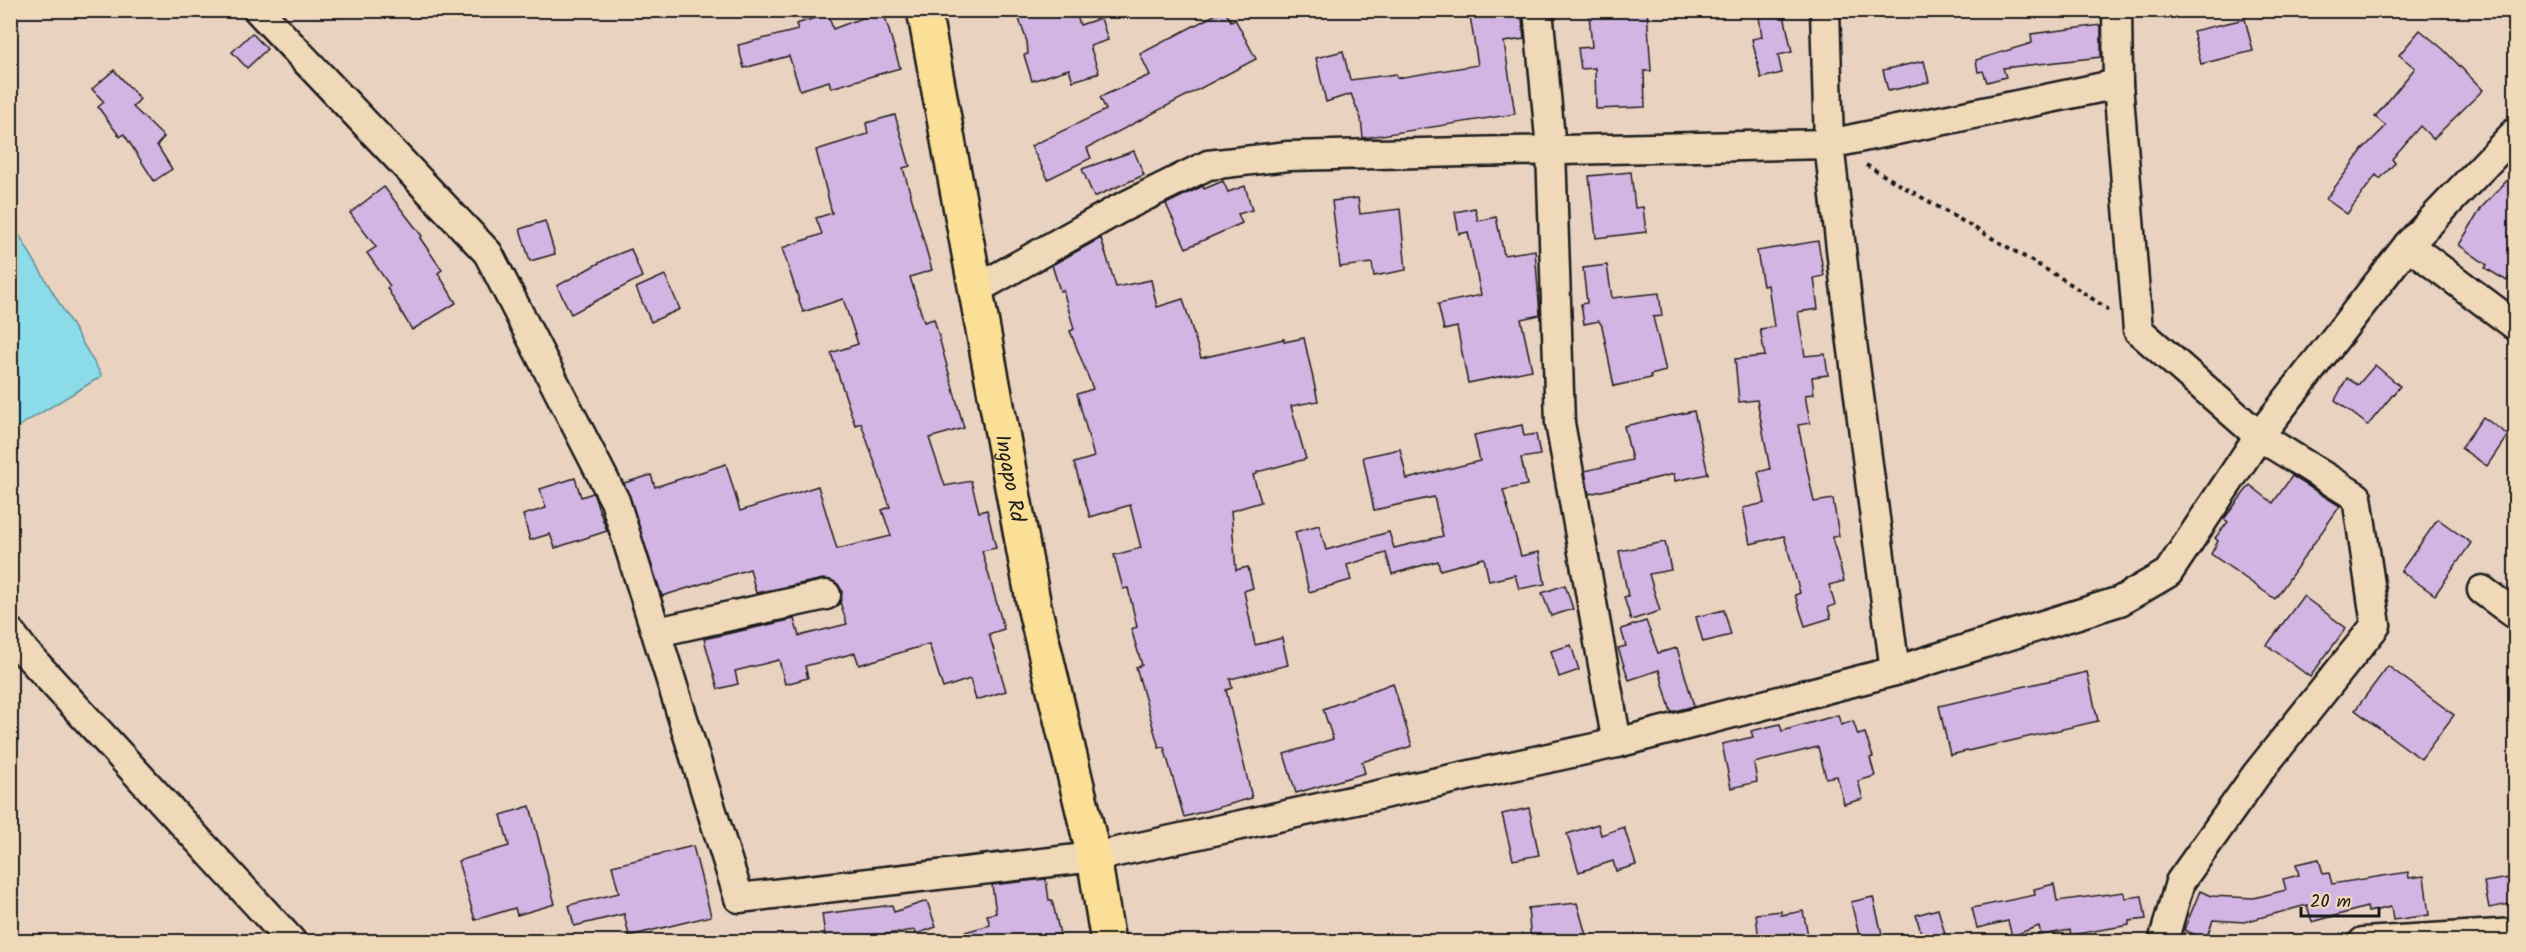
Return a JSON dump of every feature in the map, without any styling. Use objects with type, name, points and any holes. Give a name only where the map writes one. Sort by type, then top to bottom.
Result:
[{"type":"main road","name":"Ingapo Rd","points":[[924,10],[1034,606],[1094,857],[1108,942]]},
{"type":"street","points":[[258,10],[488,253],[615,501],[739,898],[1094,857],[1617,743],[1895,671],[2120,601],[2168,573],[2259,436],[2408,245],[2516,132]]},
{"type":"street","points":[[1538,10],[1551,149],[1560,423],[1617,743]]},
{"type":"street","points":[[1825,10],[1829,144],[1850,327],[1895,671]]},
{"type":"street","points":[[2117,10],[2118,84],[2138,330],[2259,436],[2357,497],[2376,625],[2256,776],[2180,882],[2163,942]]},
{"type":"street","points":[[975,290],[1118,210],[1208,165],[1288,156],[1829,144],[2118,84]]},
{"type":"street","points":[[2408,245],[2516,326]]},
{"type":"street","points":[[2482,590],[2516,615]]},
{"type":"street","points":[[657,632],[826,595]]},
{"type":"street","points":[[10,632],[25,652],[292,942]]},
{"type":"street","points":[[2363,942],[2516,933]]},
{"type":"path","points":[[1829,144],[2066,280],[2138,330]]},
{"type":"water","points":[[11,221],[102,376],[10,431]]},
{"type":"building","points":[[883,10],[900,68],[831,88],[829,81],[800,90],[789,56],[744,68],[738,45],[798,30],[796,24],[828,14],[833,29]]},
{"type":"building","points":[[1016,10],[1075,10],[1080,25],[1101,18],[1108,40],[1090,46],[1099,73],[1073,81],[1069,69],[1032,81],[1024,55],[1028,54],[1027,42]]},
{"type":"building","points":[[1224,10],[1231,21],[1235,19],[1256,59],[1087,148],[1091,158],[1048,179],[1031,146],[1106,110],[1100,97],[1150,75],[1140,54]]},
{"type":"building","points":[[1469,10],[1521,10],[1524,39],[1504,42],[1515,114],[1363,138],[1361,119],[1351,94],[1326,102],[1316,58],[1343,51],[1350,80],[1396,74],[1397,78],[1478,65]]},
{"type":"building","points":[[1647,10],[1651,71],[1644,71],[1645,107],[1596,109],[1595,68],[1581,69],[1578,48],[1592,47],[1589,14]]},
{"type":"building","points":[[1758,10],[1783,10],[1792,52],[1778,55],[1782,73],[1761,78],[1752,39],[1762,37]]},
{"type":"building","points":[[2245,19],[2253,51],[2201,64],[2193,31]]},
{"type":"building","points":[[2101,25],[2101,57],[2003,68],[2006,77],[1987,82],[1983,71],[1978,72],[1976,60],[2032,43],[2031,34]]},
{"type":"building","points":[[2420,30],[2443,49],[2483,90],[2433,139],[2420,126],[2392,159],[2395,163],[2380,179],[2376,175],[2347,214],[2326,199],[2363,149],[2386,126],[2375,117],[2415,68],[2399,55]]},
{"type":"building","points":[[252,33],[267,49],[247,68],[232,52]]},
{"type":"building","points":[[1924,61],[1929,82],[1888,91],[1883,70]]},
{"type":"building","points":[[114,70],[140,99],[133,107],[164,137],[157,145],[172,169],[154,181],[124,134],[120,137],[98,107],[104,102],[92,89]]},
{"type":"building","points":[[895,115],[910,166],[903,168],[932,270],[910,277],[924,322],[934,319],[964,428],[929,438],[945,486],[971,481],[979,512],[987,510],[996,548],[982,551],[1004,629],[989,634],[1006,691],[976,700],[970,679],[943,688],[929,644],[859,665],[855,653],[805,666],[808,678],[785,684],[779,660],[735,671],[738,684],[718,689],[704,639],[794,619],[799,636],[847,624],[840,602],[842,591],[838,584],[823,579],[756,593],[750,569],[662,596],[624,483],[651,475],[655,487],[726,464],[740,511],[818,486],[837,549],[891,536],[882,510],[890,507],[861,423],[855,425],[831,353],[858,344],[843,299],[803,312],[782,248],[822,234],[816,218],[832,213],[816,150],[868,134],[866,123]]},
{"type":"building","points":[[1134,151],[1144,175],[1094,197],[1082,169]]},
{"type":"building","points":[[2516,171],[2516,265],[2507,281],[2485,268],[2487,265],[2459,245],[2482,207]]},
{"type":"building","points":[[1631,172],[1635,208],[1643,207],[1646,232],[1596,238],[1589,176]]},
{"type":"building","points":[[1223,181],[1228,192],[1245,186],[1252,210],[1238,214],[1242,223],[1186,248],[1166,204],[1203,186],[1204,189]]},
{"type":"building","points":[[384,187],[422,236],[420,238],[442,270],[438,273],[456,303],[412,330],[387,288],[390,286],[367,253],[376,247],[350,213]]},
{"type":"building","points":[[1358,198],[1360,214],[1400,209],[1406,270],[1374,276],[1372,263],[1340,267],[1332,201]]},
{"type":"building","points":[[1475,208],[1478,221],[1496,217],[1504,255],[1535,250],[1540,315],[1521,319],[1532,370],[1468,383],[1457,327],[1444,330],[1438,304],[1481,295],[1468,232],[1459,234],[1455,212]]},
{"type":"building","points":[[545,221],[555,254],[530,261],[520,229]]},
{"type":"building","points":[[1101,238],[1116,287],[1151,280],[1157,307],[1183,299],[1201,358],[1284,339],[1284,342],[1304,338],[1318,401],[1291,406],[1306,459],[1257,472],[1253,475],[1261,502],[1231,511],[1236,570],[1248,567],[1253,588],[1244,591],[1255,645],[1282,638],[1288,665],[1230,679],[1232,688],[1226,690],[1252,798],[1184,817],[1164,747],[1159,748],[1136,667],[1142,665],[1131,629],[1137,627],[1128,588],[1123,589],[1114,555],[1141,548],[1130,505],[1090,517],[1074,463],[1094,457],[1077,394],[1093,389],[1070,331],[1074,329],[1063,290],[1060,291],[1052,265]]},
{"type":"building","points":[[1818,241],[1824,276],[1814,278],[1818,309],[1798,312],[1805,356],[1825,354],[1828,375],[1812,377],[1814,394],[1805,395],[1810,423],[1798,425],[1814,502],[1833,499],[1839,536],[1832,537],[1844,581],[1829,585],[1835,605],[1828,607],[1831,618],[1805,626],[1795,595],[1800,593],[1784,536],[1750,544],[1743,508],[1765,503],[1758,472],[1770,469],[1757,400],[1739,402],[1735,359],[1765,356],[1760,329],[1774,327],[1768,285],[1763,286],[1757,251]]},
{"type":"building","points":[[631,249],[642,277],[571,314],[557,286],[608,258]]},
{"type":"building","points":[[1607,265],[1612,298],[1659,293],[1662,316],[1653,317],[1666,371],[1650,375],[1651,378],[1614,386],[1602,326],[1599,321],[1584,324],[1581,304],[1587,303],[1583,268]]},
{"type":"building","points":[[665,275],[680,309],[651,322],[636,288]]},
{"type":"building","points":[[2375,365],[2400,386],[2368,425],[2335,400],[2347,378],[2358,385]]},
{"type":"building","points":[[1694,411],[1708,474],[1675,481],[1674,474],[1589,494],[1585,471],[1632,460],[1624,426]]},
{"type":"building","points":[[2483,417],[2508,435],[2487,466],[2461,448]]},
{"type":"building","points":[[1522,425],[1524,436],[1536,434],[1540,455],[1521,458],[1527,485],[1503,490],[1521,556],[1539,552],[1545,584],[1519,589],[1515,575],[1489,581],[1484,558],[1440,570],[1438,561],[1392,574],[1386,553],[1347,565],[1351,580],[1309,592],[1295,532],[1319,525],[1326,550],[1389,532],[1394,548],[1443,536],[1434,497],[1374,510],[1363,457],[1400,449],[1407,479],[1480,461],[1474,435]]},
{"type":"building","points":[[2292,476],[2340,506],[2275,599],[2211,554],[2218,541],[2215,538],[2228,522],[2224,519],[2250,485],[2273,503]]},
{"type":"building","points":[[575,478],[581,497],[593,493],[607,531],[555,548],[550,534],[530,540],[523,515],[546,508],[540,489]]},
{"type":"building","points":[[2438,519],[2471,543],[2435,595],[2401,571]]},
{"type":"building","points":[[1665,542],[1671,570],[1649,574],[1660,611],[1631,620],[1624,597],[1628,596],[1619,551]]},
{"type":"building","points":[[1565,585],[1573,609],[1551,616],[1542,593]]},
{"type":"building","points":[[2303,596],[2346,628],[2310,677],[2267,645]]},
{"type":"building","points":[[1724,610],[1731,635],[1703,642],[1696,617]]},
{"type":"building","points":[[1646,621],[1658,653],[1677,648],[1694,706],[1671,712],[1659,670],[1629,680],[1618,648],[1626,646],[1621,629]]},
{"type":"building","points":[[1571,645],[1579,670],[1559,677],[1551,651]]},
{"type":"building","points":[[2388,666],[2454,715],[2421,759],[2355,710]]},
{"type":"building","points":[[2087,672],[2098,721],[1950,755],[1939,706]]},
{"type":"building","points":[[1393,683],[1412,746],[1362,762],[1365,773],[1296,793],[1284,754],[1333,739],[1323,709]]},
{"type":"building","points":[[1838,715],[1841,725],[1853,721],[1858,735],[1865,733],[1873,757],[1870,758],[1875,776],[1858,781],[1863,799],[1844,804],[1837,776],[1826,778],[1818,747],[1754,763],[1757,782],[1731,788],[1722,744],[1753,737],[1751,731],[1780,724],[1782,731]]},
{"type":"building","points":[[530,806],[555,904],[517,915],[515,908],[475,920],[458,861],[509,846],[501,815]]},
{"type":"building","points":[[1529,808],[1539,855],[1513,860],[1502,814]]},
{"type":"building","points":[[1598,824],[1601,835],[1624,827],[1636,865],[1616,871],[1613,861],[1579,872],[1567,834]]},
{"type":"building","points":[[693,846],[711,916],[629,936],[624,914],[574,926],[569,905],[619,893],[612,866]]},
{"type":"building","points":[[2319,859],[2323,874],[2329,873],[2332,884],[2408,872],[2409,878],[2424,876],[2429,915],[2393,920],[2391,907],[2368,912],[2367,907],[2312,922],[2307,905],[2244,922],[2213,920],[2206,939],[2184,930],[2200,891],[2211,896],[2254,898],[2286,890],[2283,879],[2299,875],[2296,864]]},
{"type":"building","points":[[2516,877],[2516,903],[2489,908],[2484,882]]},
{"type":"building","points":[[1046,879],[1049,900],[1052,900],[1060,934],[1030,942],[952,942],[951,936],[990,925],[987,915],[996,913],[992,885]]},
{"type":"building","points":[[2054,884],[2057,901],[2124,892],[2125,898],[2142,896],[2146,919],[2129,921],[2129,925],[2071,935],[2070,930],[2041,935],[2039,926],[2012,936],[2008,921],[1977,928],[1972,908],[2035,895],[2034,889]]},
{"type":"building","points":[[1873,897],[1882,934],[1860,939],[1851,902]]},
{"type":"building","points":[[927,901],[936,927],[916,934],[915,930],[826,942],[822,914],[892,905],[894,912]]},
{"type":"building","points":[[1577,903],[1588,942],[1531,942],[1528,908]]},
{"type":"building","points":[[1938,909],[1945,934],[1923,940],[1916,915]]},
{"type":"building","points":[[1781,911],[1781,915],[1803,911],[1808,935],[1759,941],[1756,914]]}]
